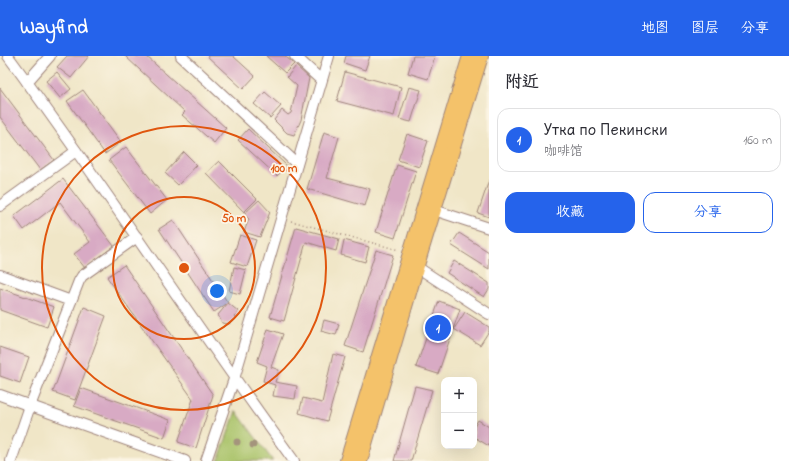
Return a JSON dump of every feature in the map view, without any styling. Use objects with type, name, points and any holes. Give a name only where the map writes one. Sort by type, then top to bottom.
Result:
[{"type":"highway","points":[[360,461],[411,262],[470,56]]},
{"type":"highway","points":[[347,461],[411,262],[434,210],[481,56]]},
{"type":"street","points":[[8,56],[137,237],[234,379],[294,461]]},
{"type":"street","points":[[27,82],[50,56]]},
{"type":"street","points":[[181,56],[297,164]]},
{"type":"street","points":[[295,56],[321,80]]},
{"type":"street","points":[[206,461],[234,379],[329,56]]},
{"type":"street","points":[[0,206],[76,151]]},
{"type":"street","points":[[434,210],[489,228]]},
{"type":"street","points":[[11,461],[30,406],[79,281],[82,276],[137,237]]},
{"type":"street","points":[[411,262],[489,314]]},
{"type":"street","points":[[0,275],[71,301]]},
{"type":"street","points":[[0,395],[185,461]]},
{"type":"path","points":[[281,218],[411,262]]},
{"type":"green space","points":[[236,411],[273,461],[218,461]]},
{"type":"building","points":[[67,56],[89,56],[71,78],[57,67]]},
{"type":"building","points":[[125,56],[146,56],[226,128],[214,143],[182,115],[185,112]]},
{"type":"building","points":[[207,56],[233,56],[255,76],[243,89]]},
{"type":"building","points":[[266,56],[285,56],[294,64],[285,73]]},
{"type":"building","points":[[346,56],[370,56],[365,70],[344,63]]},
{"type":"building","points":[[413,56],[435,56],[428,79],[408,73]]},
{"type":"building","points":[[296,66],[309,78],[301,120],[294,135],[287,133],[274,120],[282,110],[288,115],[291,113],[297,86],[287,77]]},
{"type":"building","points":[[57,72],[71,89],[60,98],[46,81]]},
{"type":"building","points":[[345,72],[401,87],[394,116],[337,101]]},
{"type":"building","points":[[409,87],[421,90],[411,122],[399,119]]},
{"type":"building","points":[[0,88],[54,160],[40,170],[0,117]]},
{"type":"building","points":[[83,90],[121,142],[105,154],[67,101]]},
{"type":"building","points":[[265,92],[281,106],[270,118],[254,104]]},
{"type":"building","points":[[248,129],[287,166],[277,176],[238,140]]},
{"type":"building","points":[[324,132],[339,137],[327,178],[370,189],[365,206],[307,189]]},
{"type":"building","points":[[407,134],[428,141],[419,167],[398,160]]},
{"type":"building","points":[[126,147],[167,200],[150,214],[109,160]]},
{"type":"building","points":[[184,152],[197,165],[178,185],[165,173]]},
{"type":"building","points":[[219,161],[257,199],[244,212],[206,173]]},
{"type":"building","points":[[397,165],[416,171],[395,238],[376,232]]},
{"type":"building","points":[[63,179],[114,246],[85,268],[74,254],[90,242],[60,202],[24,230],[14,216]]},
{"type":"building","points":[[489,180],[489,217],[478,213]]},
{"type":"building","points":[[259,200],[270,212],[260,237],[244,232],[249,219],[244,214]]},
{"type":"building","points":[[173,220],[228,303],[214,312],[159,229]]},
{"type":"building","points":[[296,227],[339,239],[336,251],[306,242],[284,321],[270,317]]},
{"type":"building","points":[[459,233],[489,252],[489,269],[451,245]]},
{"type":"building","points":[[240,235],[256,240],[247,267],[231,262]]},
{"type":"building","points":[[344,240],[369,247],[365,262],[341,255]]},
{"type":"building","points":[[376,250],[393,255],[363,352],[345,346]]},
{"type":"building","points":[[454,261],[489,283],[489,289],[484,297],[447,273]]},
{"type":"building","points":[[124,265],[213,395],[196,448],[178,442],[193,399],[107,277]]},
{"type":"building","points":[[234,267],[246,270],[240,294],[229,291]]},
{"type":"building","points":[[0,288],[54,307],[47,327],[0,310]]},
{"type":"building","points":[[439,301],[460,309],[438,374],[416,367]]},
{"type":"building","points":[[228,303],[238,311],[234,320],[229,324],[222,323],[218,315]]},
{"type":"building","points":[[84,307],[106,316],[75,400],[53,392]]},
{"type":"building","points":[[465,312],[489,327],[489,331],[480,345],[454,329]]},
{"type":"building","points":[[324,320],[339,324],[336,335],[321,331]]},
{"type":"building","points":[[268,329],[283,334],[271,367],[279,370],[275,382],[297,386],[295,399],[273,396],[275,385],[263,381],[267,366],[257,362]]},
{"type":"building","points":[[0,347],[29,357],[20,383],[0,376]]},
{"type":"building","points":[[333,354],[345,357],[327,421],[299,413],[303,398],[322,403]]},
{"type":"building","points":[[415,386],[432,390],[411,461],[394,461]]},
{"type":"building","points":[[81,388],[170,420],[164,438],[74,406]]},
{"type":"building","points":[[478,420],[489,427],[489,446],[477,439]]},
{"type":"place","name":"Утка по Пекински","points":[[438,328]]}]
